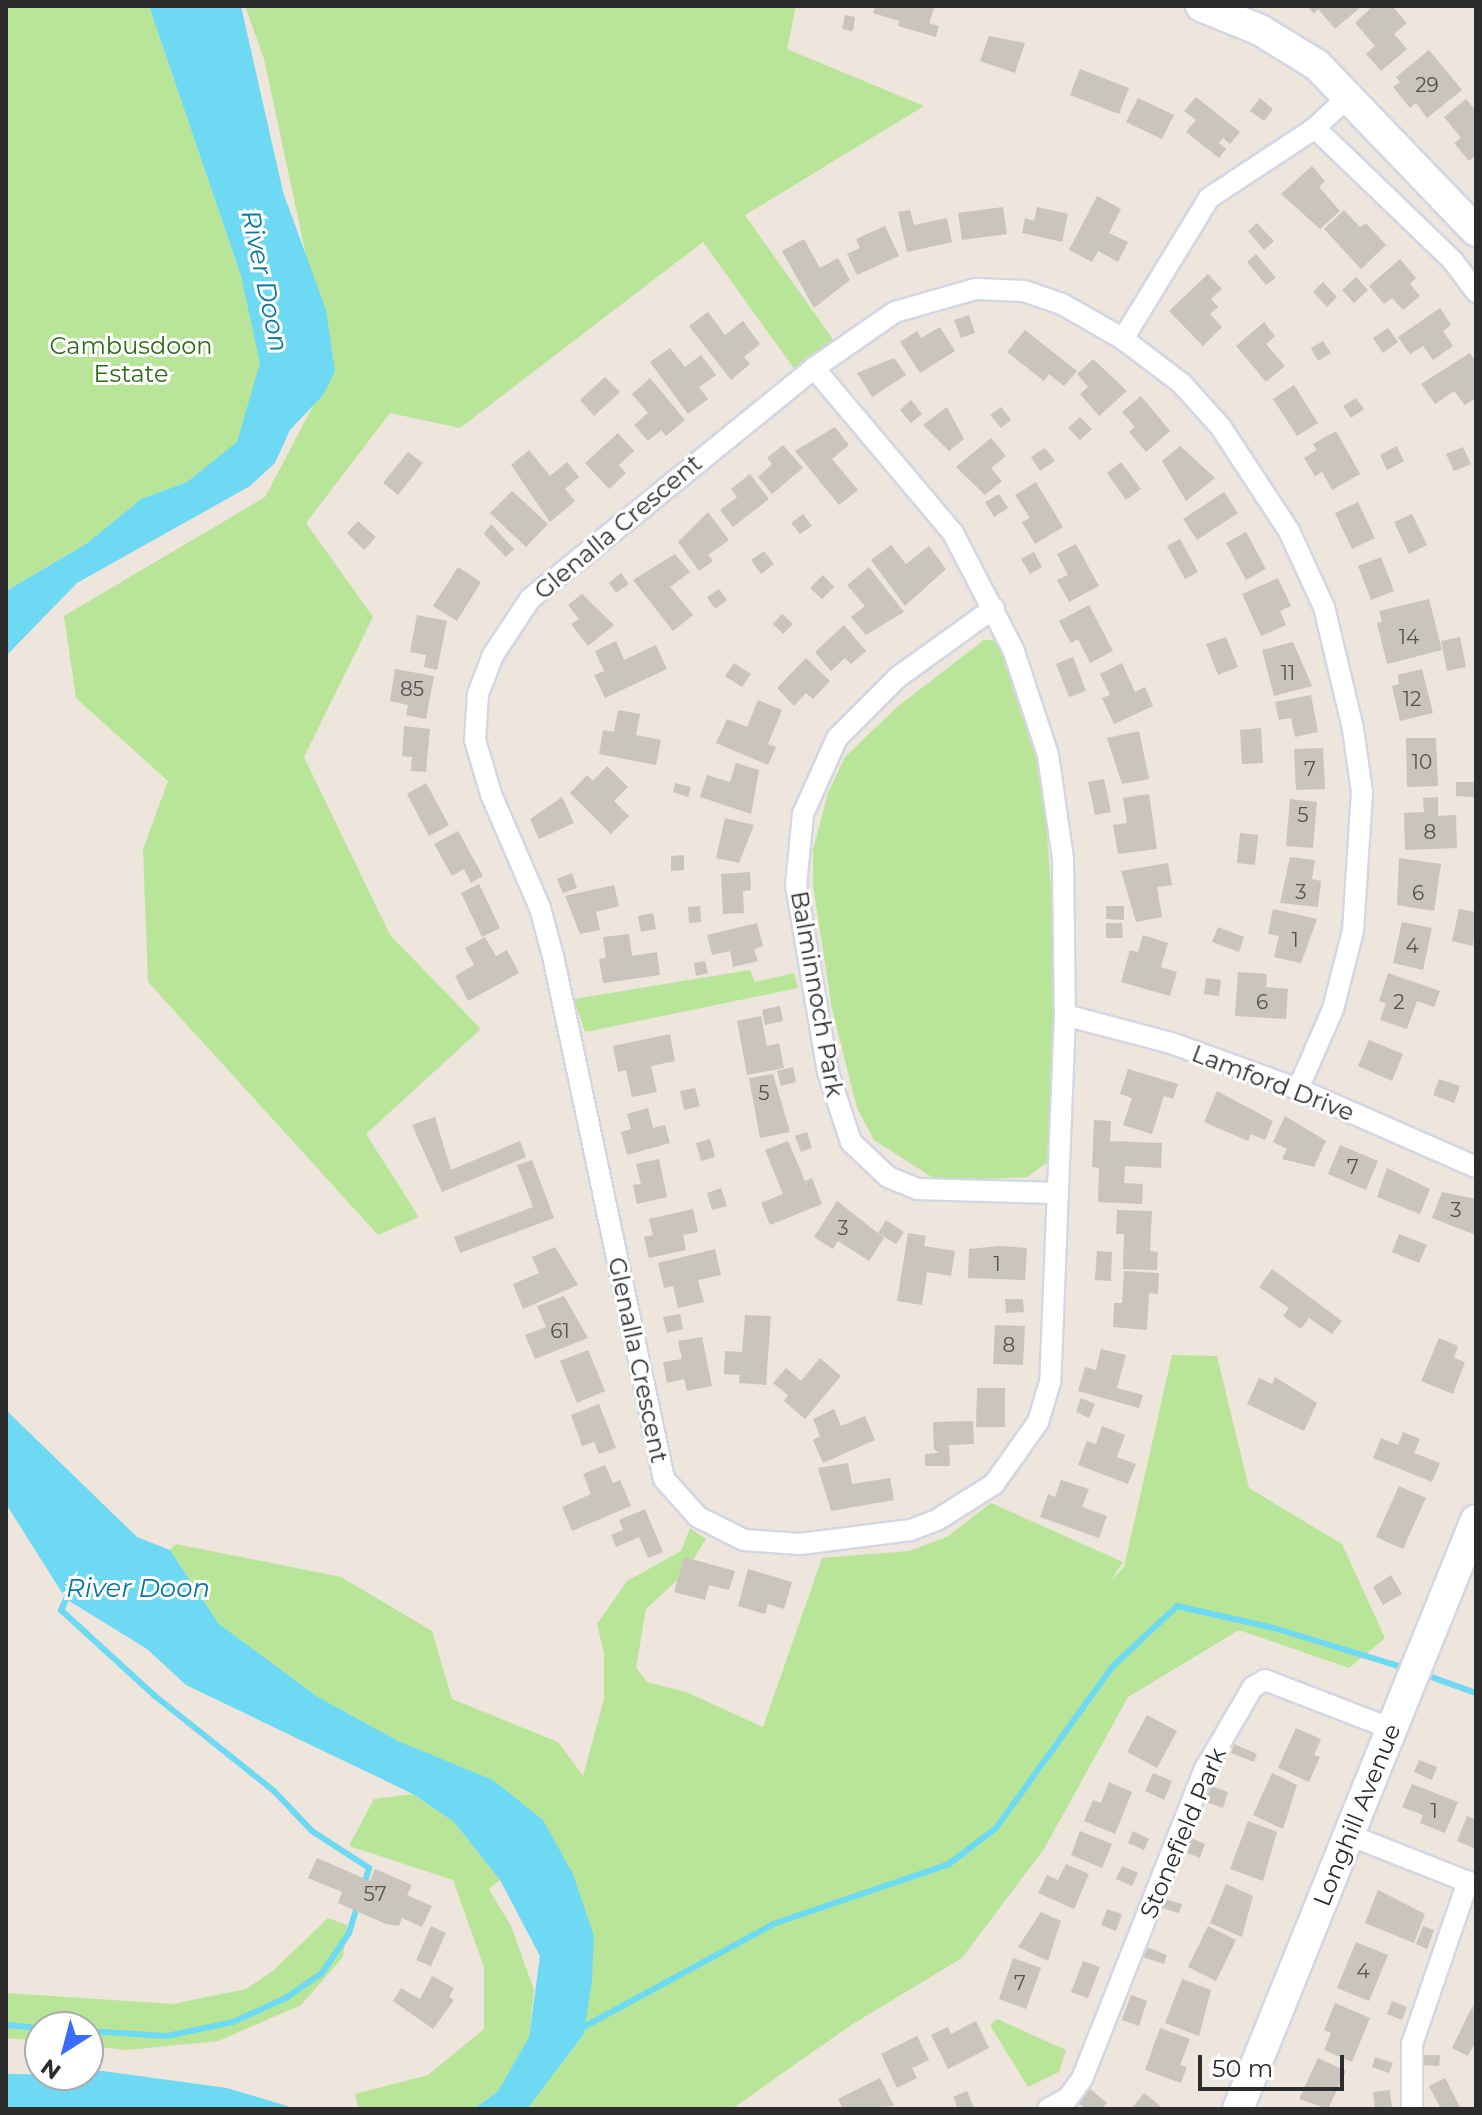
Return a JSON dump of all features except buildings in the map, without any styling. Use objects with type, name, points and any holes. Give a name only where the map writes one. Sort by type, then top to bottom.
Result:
[{"type":"street","points":[[1201,6],[1260,30],[1317,65],[1476,231]]},
{"type":"street","points":[[1123,339],[1209,198],[1315,128],[1349,96]]},
{"type":"street","points":[[1315,128],[1453,261],[1476,292]]},
{"type":"street","points":[[814,368],[895,312],[976,289],[1024,291],[1062,304],[1123,339],[1181,383],[1262,485],[1324,607],[1336,652],[1362,792],[1361,870],[1353,931],[1333,1009],[1298,1089]]},
{"type":"street","name":"Glenalla Crescent","points":[[814,368],[924,492],[994,608],[1030,693],[1048,755],[1063,859],[1065,1015],[1050,1382],[1038,1422],[994,1484],[963,1506],[911,1530],[800,1544],[768,1544],[721,1532],[678,1498],[656,1459],[553,956],[540,908],[483,773],[475,714],[493,655],[530,599],[814,368]]},
{"type":"street","name":"Balminnoch Park","points":[[994,608],[898,677],[837,738],[803,814],[796,885],[828,1072],[851,1142],[888,1177],[917,1189],[1057,1193]]},
{"type":"street","name":"Lamford Drive","points":[[1065,1015],[1171,1043],[1298,1089],[1476,1167]]},
{"type":"street","name":"Longhill Avenue","points":[[1238,2109],[1476,1520]]},
{"type":"street","name":"Stonefield Park","points":[[1048,2109],[1068,2098],[1082,2079],[1205,1769],[1253,1687],[1265,1680],[1392,1729]]},
{"type":"street","points":[[1349,1835],[1472,1883],[1412,2044],[1412,2109]]},
{"type":"green space","name":"Cambusdoon Estate","points":[[6,6],[149,6],[241,276],[261,362],[238,442],[187,482],[141,499],[86,544],[6,591]]},
{"type":"green space","points":[[245,6],[796,6],[787,49],[924,106],[745,215],[839,348],[801,378],[703,242],[460,428],[390,413],[306,523],[373,617],[304,757],[390,935],[481,1029],[366,1134],[419,1217],[378,1235],[148,982],[143,849],[168,781],[76,698],[64,616],[265,497],[331,372],[264,59]]},
{"type":"green space","points":[[984,640],[993,640],[1005,653],[1039,722],[1055,944],[1049,1161],[1027,1177],[938,1181],[874,1140],[857,1108],[832,1009],[813,885],[813,850],[828,793],[845,757],[896,708]]},
{"type":"green space","points":[[750,970],[755,982],[794,973],[798,988],[585,1032],[574,999]]},
{"type":"green space","points":[[1172,1355],[1217,1356],[1249,1488],[1342,1544],[1385,1638],[1349,1668],[1239,1630],[1128,1697],[1044,1849],[962,1958],[851,2025],[732,2109],[527,2109],[584,2034],[594,1936],[400,1742],[318,1697],[219,1624],[170,1550],[176,1544],[341,1577],[432,1631],[452,1699],[558,1742],[583,1776],[604,1699],[604,1654],[597,1624],[627,1581],[681,1551],[690,1528],[706,1539],[685,1573],[646,1609],[636,1668],[647,1682],[686,1692],[763,1727],[822,1558],[909,1551],[947,1537],[991,1503],[1123,1562],[1109,1583],[1124,1567]]},
{"type":"green space","points":[[413,1794],[454,1822],[500,1880],[489,1889],[511,1926],[534,1990],[529,2037],[498,2091],[474,2109],[359,2109],[355,2094],[428,2075],[484,2029],[484,1967],[453,1880],[349,1846],[374,1799]]},
{"type":"green space","points":[[328,1918],[347,1925],[343,1957],[301,2005],[218,2041],[127,2050],[104,2048],[104,2011],[24,2011],[24,2040],[6,2038],[6,1993],[173,2004],[246,1989],[274,1970]]},
{"type":"green space","points":[[997,2019],[1066,2050],[1059,2072],[1028,2087],[990,2025]]},
{"type":"water","name":"River Doon","points":[[149,6],[241,6],[283,192],[326,310],[335,371],[323,395],[290,430],[275,463],[250,486],[77,583],[6,656],[6,591],[86,544],[141,499],[187,482],[237,442],[260,363],[241,276]]},
{"type":"water","name":"River Doon","points":[[6,1410],[137,1537],[170,1550],[219,1624],[318,1697],[400,1742],[493,1780],[543,1820],[573,1874],[594,1936],[592,1981],[584,2034],[527,2109],[474,2109],[498,2091],[529,2037],[540,1956],[500,1880],[454,1822],[413,1794],[186,1685],[147,1649],[66,1599],[6,1504]]},
{"type":"water","points":[[104,2071],[227,2088],[297,2109],[6,2109],[6,2074],[24,2074],[24,2091],[104,2091]]},
{"type":"waterway","points":[[66,1599],[61,1610],[155,1696],[274,1791],[312,1831],[369,1868],[364,1885]]},
{"type":"waterway","points":[[580,2029],[773,1924],[949,1864],[996,1828],[1112,1667],[1177,1606],[1274,1628],[1408,1669]]},
{"type":"waterway","points":[[1423,1674],[1476,1693]]},
{"type":"waterway","points":[[104,2032],[167,2036],[233,2022],[286,1998],[322,1973],[349,1933],[358,1904]]},
{"type":"waterway","points":[[6,2025],[24,2027]]}]
